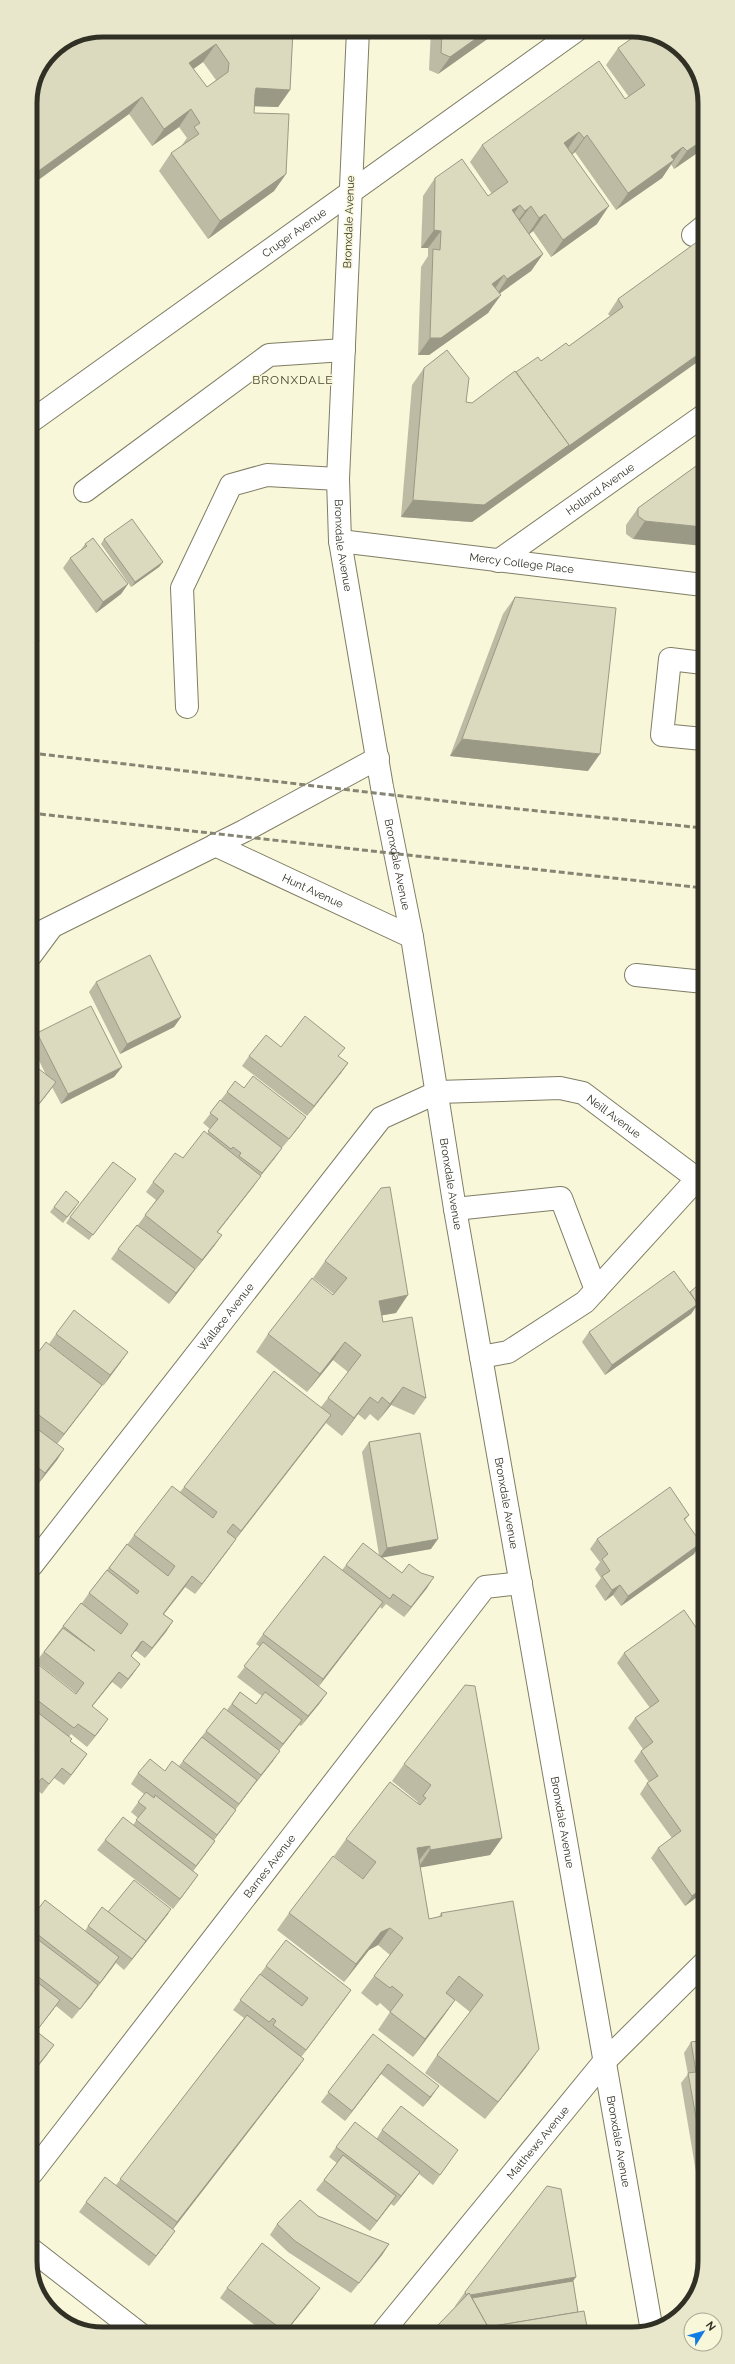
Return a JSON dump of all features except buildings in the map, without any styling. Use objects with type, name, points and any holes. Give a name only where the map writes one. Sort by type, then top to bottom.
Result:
[{"type":"street","name":"Bronxdale Avenue","points":[[358,37],[338,479],[340,541],[378,758],[412,937],[438,1092],[455,1209],[603,2063],[651,2324]]},
{"type":"street","name":"Cruger Avenue","points":[[37,417],[567,37]]},
{"type":"street","points":[[85,491],[269,355],[344,350]]},
{"type":"street","name":"Holland Avenue","points":[[498,561],[698,420]]},
{"type":"street","points":[[187,707],[182,588],[231,486],[267,475],[338,479]]},
{"type":"street","name":"Mercy College Place","points":[[340,541],[698,584]]},
{"type":"street","points":[[698,662],[670,659],[662,735],[698,739]]},
{"type":"street","points":[[37,934],[215,845],[378,758]]},
{"type":"street","name":"Hunt Avenue","points":[[215,845],[412,937]]},
{"type":"street","points":[[37,946],[53,926]]},
{"type":"street","points":[[636,975],[698,981]]},
{"type":"street","name":"Neill Avenue","points":[[438,1092],[560,1088],[583,1093],[698,1180]]},
{"type":"street","name":"Wallace Avenue","points":[[37,1559],[381,1118],[438,1092]]},
{"type":"street","points":[[481,1357],[508,1352],[585,1302],[698,1184]]},
{"type":"street","points":[[455,1209],[561,1198],[596,1290]]},
{"type":"street","name":"Barnes Avenue","points":[[37,2167],[485,1587],[521,1583]]},
{"type":"street","name":"Matthews Avenue","points":[[387,2327],[603,2063],[698,1969]]},
{"type":"street","points":[[37,2254],[131,2327]]},
{"type":"railway","points":[[37,754],[470,804],[698,827]]},
{"type":"railway","points":[[37,814],[698,887]]},
{"type":"district","name":"BRONXDALE","points":[[293,380]]}]
